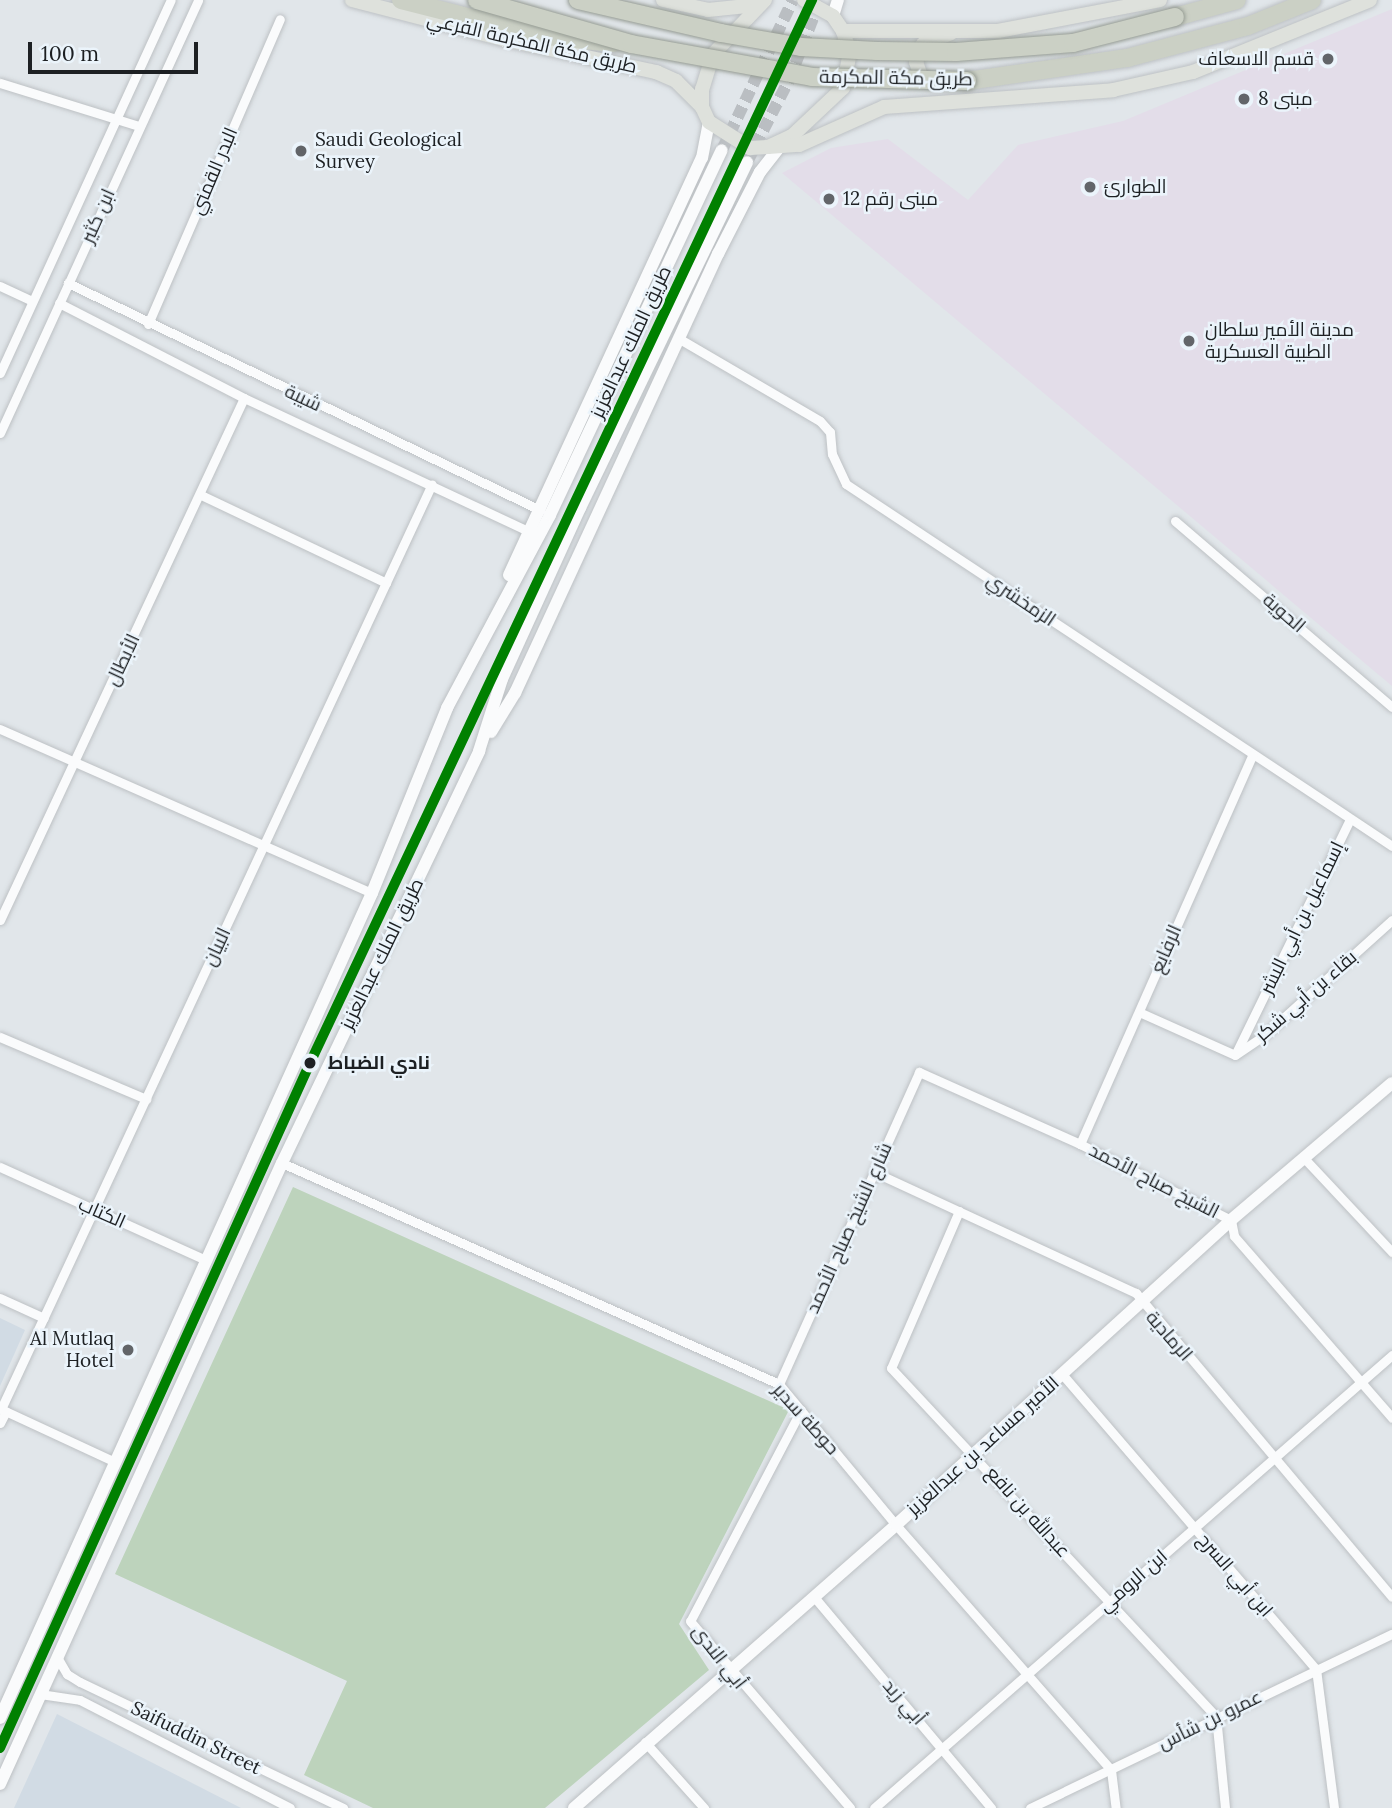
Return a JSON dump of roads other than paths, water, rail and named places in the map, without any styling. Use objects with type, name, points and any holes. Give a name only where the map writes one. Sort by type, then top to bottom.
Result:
[{"type":"highway","points":[[401,0],[538,35],[631,44]]},
{"type":"highway","name":"طريق مكة المكرمة","points":[[477,0],[631,44],[812,77],[967,81],[1127,58],[1248,26],[1312,0]]},
{"type":"highway","name":"طريق مكة المكرمة","points":[[578,0],[801,47],[957,52],[1073,43],[1237,0]]},
{"type":"main road","name":"طريق مكة المكرمة الفرعي","points":[[352,0],[503,39],[656,72],[676,81],[702,107]]},
{"type":"main road","points":[[611,0],[652,17]]},
{"type":"main road","points":[[663,0],[708,10],[761,2]]},
{"type":"main road","points":[[479,751],[515,693],[678,338],[760,172],[778,144],[844,88],[850,54],[843,31],[833,16],[804,0]]},
{"type":"main road","points":[[833,16],[838,0]]},
{"type":"main road","points":[[843,31],[998,31],[1135,8],[1160,0]]},
{"type":"main road","points":[[761,2],[713,54],[704,73],[702,107],[709,121],[734,141],[750,148],[778,144],[799,145],[884,107],[1113,90],[1193,72],[1370,0]]},
{"type":"main road","points":[[959,30],[923,44],[916,62],[921,77],[1011,99]]},
{"type":"main road","points":[[447,708],[702,158],[709,121]]},
{"type":"main road","name":"طريق الملك عبدالعزيز","points":[[0,1718],[204,1259],[372,893],[447,708],[550,515],[722,150]]},
{"type":"main road","name":"طريق الملك عبدالعزيز","points":[[0,1784],[282,1163],[479,751],[502,679],[547,581],[747,162]]},
{"type":"main road","name":"الأمير مساعد بن عبدالعزيز","points":[[574,1808],[727,1670],[815,1598],[1231,1220],[1392,1083]]},
{"type":"street","name":"ابن كثير","points":[[0,373],[114,118],[171,0]]},
{"type":"street","name":"ابن كثير","points":[[0,433],[198,0]]},
{"type":"street","points":[[1135,8],[1149,0]]},
{"type":"street","name":"البدر القمني","points":[[148,324],[280,19]]},
{"type":"street","points":[[0,83],[139,126]]},
{"type":"street","name":"شيبة","points":[[68,283],[148,324],[540,510]]},
{"type":"street","points":[[0,286],[32,301]]},
{"type":"street","name":"شيبة","points":[[58,303],[244,398],[530,532]]},
{"type":"street","name":"الزمخشري","points":[[678,338],[820,421],[830,432],[832,454],[846,484],[1392,846]]},
{"type":"street","name":"الأبطال","points":[[0,920],[201,495],[244,398]]},
{"type":"street","name":"البيان","points":[[0,1423],[44,1318],[432,484]]},
{"type":"street","points":[[201,495],[386,583]]},
{"type":"street","name":"الحوية","points":[[1175,520],[1392,706]]},
{"type":"street","points":[[0,730],[262,848],[372,893]]},
{"type":"street","name":"الرفايع","points":[[1080,1144],[1252,755]]},
{"type":"street","name":"إسماعيل بن أبي البشر","points":[[1235,1055],[1350,819]]},
{"type":"street","name":"بقاء بن أبي شكر","points":[[1139,1012],[1235,1055],[1262,1037],[1392,920]]},
{"type":"street","points":[[0,1037],[146,1099]]},
{"type":"street","name":"الشيخ صباح الأحمد","points":[[919,1072],[1080,1144],[1231,1220],[1234,1236],[1392,1418]]},
{"type":"street","name":"شارع الشيخ صباح الأحمد","points":[[779,1384],[919,1072]]},
{"type":"street","points":[[1304,1158],[1392,1252]]},
{"type":"street","name":"حوطة سدير","points":[[282,1163],[779,1384],[896,1525],[1111,1770]]},
{"type":"street","name":"الكتاب","points":[[0,1167],[204,1259]]},
{"type":"street","name":"الرمادية","points":[[874,1171],[1136,1293],[1140,1303],[1275,1456],[1392,1597]]},
{"type":"street","name":"عبدالله بن نافع","points":[[959,1212],[891,1368],[974,1453],[1216,1716]]},
{"type":"street","points":[[0,1298],[44,1318]]},
{"type":"street","name":"ابن الرومي","points":[[874,1808],[1030,1675],[1109,1601],[1392,1355]]},
{"type":"street","name":"ابن أبي السرح","points":[[1062,1374],[1316,1669]]},
{"type":"street","points":[[4,1410],[113,1461]]},
{"type":"street","name":"أبي الندى","points":[[801,1410],[690,1621],[727,1670],[850,1808]]},
{"type":"street","name":"أبي زيد","points":[[815,1598],[991,1808]]},
{"type":"street","name":"عمرو بن شأس","points":[[1030,1808],[1392,1633]]},
{"type":"street","name":"Saifuddin Street","points":[[57,1657],[67,1674],[80,1682],[343,1808]]},
{"type":"street","points":[[1316,1669],[1334,1808]]},
{"type":"street","name":"Saifuddin Street","points":[[40,1694],[80,1700],[290,1808]]},
{"type":"street","points":[[1216,1716],[1225,1808]]},
{"type":"street","points":[[645,1742],[704,1808]]},
{"type":"street","points":[[1111,1770],[1116,1808]]},
{"type":"tunnel","points":[[722,150],[793,0]]},
{"type":"tunnel","points":[[747,162],[789,80],[820,0]]},
{"type":"place","name":"قسم الاسعاف","points":[[1328,59]]},
{"type":"place","name":"مبنى 8","points":[[1244,99]]},
{"type":"place","name":"Saudi Geological Survey","points":[[301,151]]},
{"type":"place","name":"الطوارئ","points":[[1090,187]]},
{"type":"place","name":"مبنى رقم 12","points":[[829,199]]},
{"type":"place","name":"مدينة الأمير سلطان الطبية العسكرية","points":[[1189,341]]},
{"type":"place","name":"نادي الضباط","points":[[310,1063]]},
{"type":"place","name":"Al Mutlaq Hotel","points":[[128,1350]]}]
